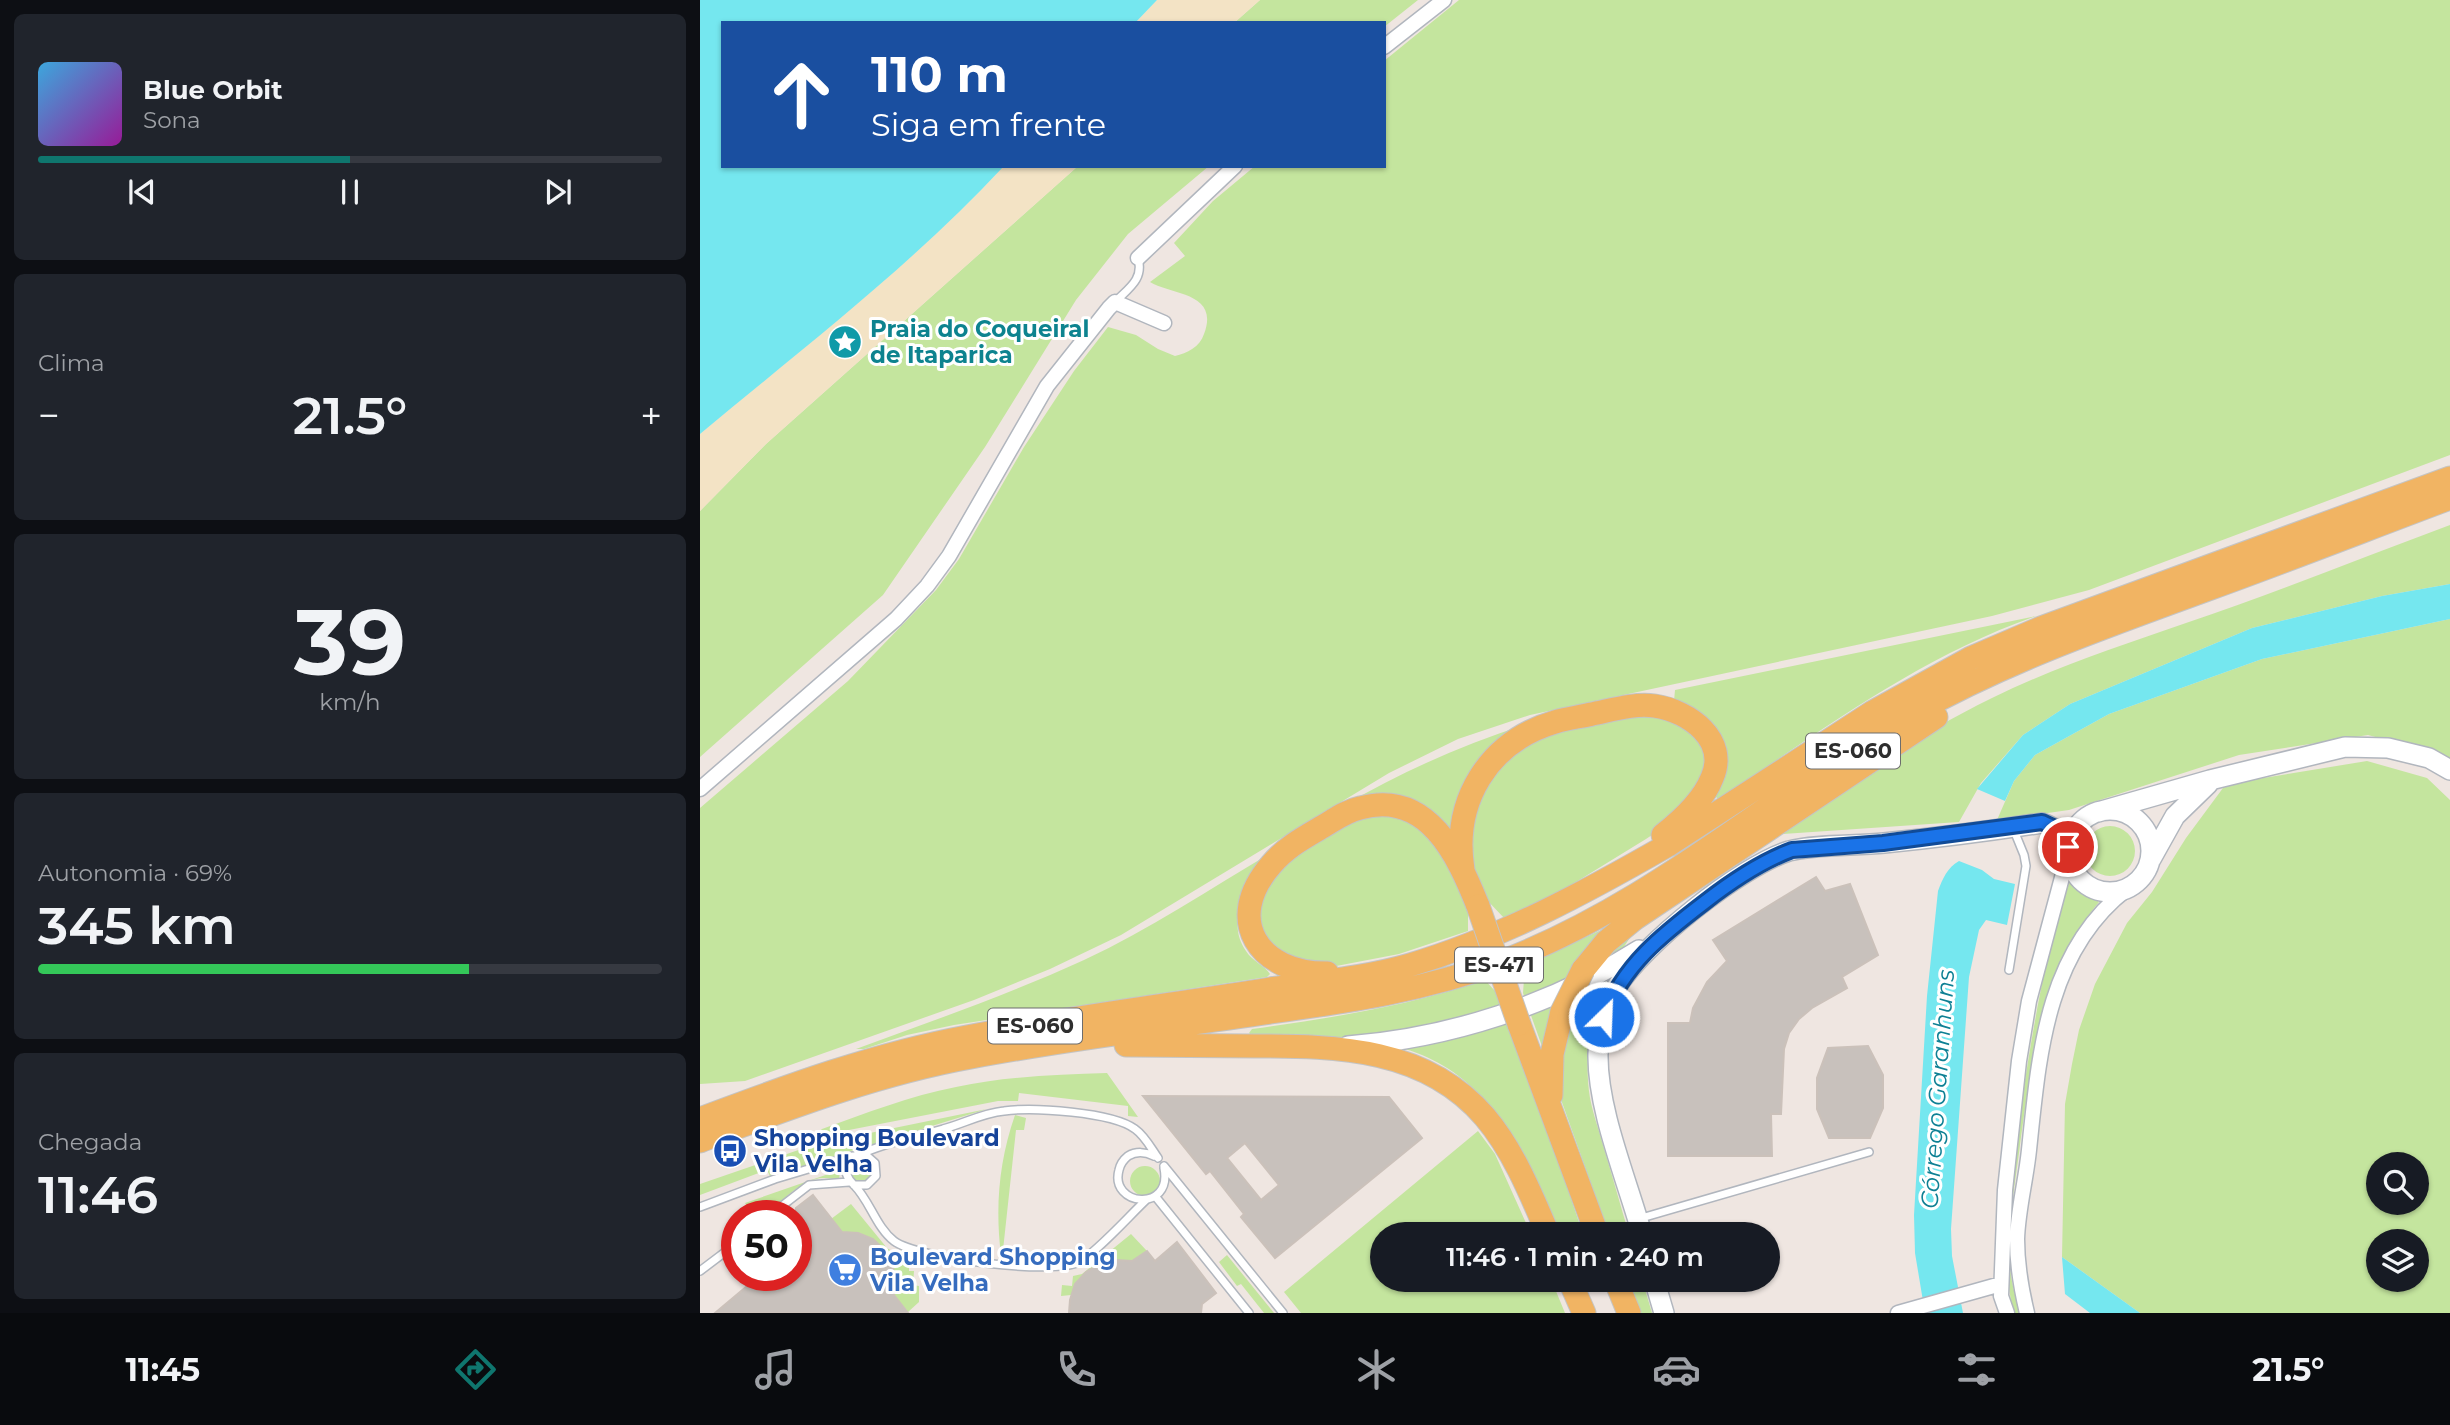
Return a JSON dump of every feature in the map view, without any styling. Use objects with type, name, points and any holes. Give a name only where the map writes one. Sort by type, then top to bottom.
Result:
[{"type":"main road","name":"ES-060","points":[[700,1119],[806,1080],[931,1044],[1023,1027],[1379,972],[1437,957],[1490,936],[1668,845],[1883,706],[1971,658],[2041,628],[2450,478]]},
{"type":"main road","name":"ES-060","points":[[700,1141],[848,1087],[897,1073],[975,1056],[1382,996],[1463,975],[1502,961],[1550,941],[1607,911],[1913,714],[2010,664],[2450,498]]},
{"type":"main road","points":[[1556,1126],[1550,1090],[1555,1036],[1562,1012],[1583,970],[1606,942],[1634,919],[1998,676],[2082,636]]},
{"type":"main road","points":[[1464,870],[1461,831],[1470,794],[1486,768],[1510,745],[1556,721],[1628,707],[1653,706],[1686,717],[1710,738],[1716,758],[1713,778],[1696,803],[1674,826],[1598,883]]},
{"type":"main road","points":[[2068,855],[2072,833],[2079,824],[2098,812],[2215,779],[2345,747],[2388,748],[2429,758],[2450,770]]},
{"type":"main road","points":[[1052,1045],[1326,1047],[1362,1045],[1422,1036],[1504,1014],[1572,987],[1666,932],[1748,872],[1795,850],[1883,843],[2013,828],[2042,822],[2060,833],[2068,847],[2068,855],[2077,876],[2094,890],[2116,892],[2127,889],[2144,875],[2175,816],[2200,790],[2215,779]]},
{"type":"main road","points":[[1379,972],[1310,972],[1278,963],[1262,951],[1252,934],[1248,915],[1252,895],[1269,866],[1293,844],[1342,815],[1359,808],[1380,805],[1405,809],[1430,824],[1451,848],[1464,870]]},
{"type":"main road","points":[[2098,812],[2120,811],[2140,822],[2150,842],[2149,864]]},
{"type":"main road","name":"ES-471","points":[[1464,870],[1592,1222]]},
{"type":"main road","points":[[1639,1222],[1608,1117],[1598,1053],[1604,1017],[1618,986],[1632,967],[1666,932]]},
{"type":"main road","points":[[1326,1047],[1370,1052],[1405,1062],[1454,1087],[1478,1109],[1498,1135],[1543,1222]]},
{"type":"main road","name":"ES-471","points":[[1576,1182],[1588,1222]]},
{"type":"main road","points":[[1570,1292],[1577,1313]]},
{"type":"main road","points":[[1573,1292],[1584,1313]]},
{"type":"main road","points":[[1607,1292],[1613,1313]]},
{"type":"main road","points":[[1620,1292],[1629,1313]]},
{"type":"main road","points":[[1658,1292],[1664,1313]]},
{"type":"street","points":[[1386,45],[1444,0]]},
{"type":"street","points":[[1138,258],[1233,168]]},
{"type":"street","points":[[700,789],[896,619],[927,586],[949,556],[1047,386],[1083,338],[1115,302],[1164,323]]},
{"type":"street","points":[[2007,1313],[2001,1296],[2005,1190],[2021,1050],[2029,1001],[2068,855]]},
{"type":"street","points":[[2027,1313],[2019,1276],[2017,1237],[2035,1079],[2046,1024],[2079,942],[2098,915],[2127,889]]},
{"type":"street","points":[[1898,1313],[2001,1284]]},
{"type":"lane","points":[[1115,302],[1138,278],[1138,258]]},
{"type":"lane","points":[[2009,970],[2026,866],[2013,828]]},
{"type":"lane","points":[[700,1207],[775,1179],[898,1140],[1003,1111],[1033,1109],[1104,1117],[1123,1122],[1135,1129],[1158,1158],[1138,1152],[1127,1156],[1120,1165],[1118,1175],[1120,1186],[1126,1195],[1146,1200]]},
{"type":"lane","points":[[1652,1222],[1869,1152]]},
{"type":"lane","points":[[856,1155],[845,1165],[845,1171],[895,1242],[911,1250],[966,1261],[1051,1267],[1080,1262],[1146,1200],[1155,1196],[1163,1188],[1166,1177],[1164,1166],[1283,1313]]},
{"type":"lane","points":[[790,1200],[809,1185],[867,1185],[877,1170],[871,1158],[856,1155]]},
{"type":"lane","points":[[1155,1196],[1249,1313]]},
{"type":"lane","points":[[700,1270],[721,1255]]},
{"type":"green space","points":[[1260,0],[1418,0],[1386,25],[1386,21],[1236,21]]},
{"type":"green space","points":[[1459,0],[2450,0],[2450,455],[2089,590],[1992,616],[1530,715],[1458,739],[1389,773],[1121,935],[1050,969],[974,1000],[745,1081],[700,1084],[700,808],[848,681],[936,590],[959,559],[1024,447],[1074,371],[1108,327],[1136,335],[1175,356],[1196,346],[1204,334],[1207,320],[1205,310],[1191,297],[1150,282],[1185,256],[1174,243],[1213,201],[1253,168],[1386,168],[1386,59]]},
{"type":"green space","points":[[1076,168],[1207,168],[1128,234],[1076,300],[985,447],[883,595],[700,757],[700,511],[766,444]]},
{"type":"green space","points":[[2450,525],[2450,584],[2382,596],[2252,628],[2070,704],[2023,735],[1981,783],[1959,822],[1783,834],[1832,796],[1910,743],[1964,712],[2016,687]]},
{"type":"green space","points":[[2036,616],[1951,652],[1911,674],[1833,722],[1719,799],[1714,796],[1720,759],[1720,737],[1706,721],[1674,701],[1675,690]]},
{"type":"green space","points":[[2450,619],[2450,760],[2438,754],[2368,735],[2239,755],[2069,810],[1997,820],[2014,781],[2035,755],[2109,714],[2262,659]]},
{"type":"green space","points":[[1648,713],[1696,732],[1707,759],[1693,794],[1658,831],[1646,839],[1563,890],[1504,918],[1486,899],[1472,868],[1469,831],[1490,776],[1537,736]]},
{"type":"green space","points":[[1546,718],[1529,725],[1451,828],[1343,806],[1442,756]]},
{"type":"green space","points":[[2367,761],[2427,778],[2450,800],[2450,1313],[2140,1313],[2062,1257],[2065,1104],[2079,1030],[2095,984],[2127,923],[2152,892],[2186,838],[2223,788],[2245,781]]},
{"type":"green space","points":[[1401,814],[1438,842],[1468,908],[1468,931],[1399,954],[1331,967],[1279,955],[1255,921],[1274,870],[1351,818]]},
{"type":"green space","points":[[2110,826],[2128,833],[2135,851],[2128,869],[2110,876],[2092,869],[2085,851],[2092,833]]},
{"type":"green space","points":[[1274,851],[1244,899],[1238,925],[1246,951],[1270,974],[1267,977],[954,1025],[856,1049],[999,996],[1084,960],[1157,922]]},
{"type":"green space","points":[[2070,882],[2099,902],[2064,956],[2043,1014],[2025,1106],[2009,1250],[2014,1169],[2022,1099],[2046,966]]},
{"type":"green space","points":[[1610,926],[1638,926],[1604,986],[1591,1029],[1588,1052],[1590,1098],[1626,1222],[1605,1222],[1523,993],[1525,965]]},
{"type":"green space","points":[[1485,980],[1504,1001],[1579,1222],[1554,1222],[1531,1171],[1496,1114],[1475,1090],[1450,1070],[1420,1054],[1379,1043],[1249,1033],[1252,1029],[1341,1016]]},
{"type":"green space","points":[[1107,1073],[1138,1117],[1128,1116],[1128,1106],[1019,1093],[1018,1101],[998,1101],[813,1137],[822,1129],[888,1105],[975,1083],[1050,1075]]},
{"type":"green space","points":[[987,1109],[770,1176],[767,1170],[700,1195],[700,1184],[816,1144]]},
{"type":"green space","points":[[1015,1115],[1026,1118],[1024,1130],[1016,1130],[1003,1250],[1011,1251],[1010,1256],[1001,1255],[998,1219],[1002,1167]]},
{"type":"green space","points":[[1478,1131],[1495,1154],[1526,1222],[1370,1222],[1370,1292],[1556,1292],[1565,1313],[1301,1313],[1284,1292]]},
{"type":"green space","points":[[860,1158],[871,1165],[872,1170],[865,1181],[860,1182],[849,1175],[848,1170],[855,1159]]},
{"type":"green space","points":[[1145,1166],[1151,1167],[1159,1175],[1159,1187],[1151,1195],[1145,1196],[1139,1195],[1131,1187],[1130,1181],[1131,1175],[1139,1167]]},
{"type":"green space","points":[[840,1170],[839,1181],[816,1179],[797,1188],[782,1200],[754,1200]]},
{"type":"green space","points":[[851,1204],[887,1248],[909,1262],[909,1271],[914,1271],[913,1285],[919,1286],[919,1302],[908,1312],[894,1295],[896,1279],[893,1264],[885,1250],[842,1232],[831,1219]]},
{"type":"green space","points":[[1131,1234],[1147,1251],[1132,1261],[1112,1262],[1095,1267],[1081,1278],[1071,1295],[1061,1296],[1062,1285],[1072,1286],[1073,1276],[1082,1274]]},
{"type":"green space","points":[[2009,1250],[2020,1313],[2015,1313],[2009,1282]]},
{"type":"green space","points":[[1227,1255],[1274,1313],[1264,1313],[1241,1284],[1237,1286],[1219,1262]]},
{"type":"green space","points":[[1631,1292],[1646,1292],[1652,1313],[1638,1313]]},
{"type":"sand","points":[[1157,0],[1260,0],[1236,21],[1137,21]]},
{"type":"sand","name":"Praia do Coqueiral de Itaparica","points":[[1002,168],[1076,168],[766,444],[700,511],[700,434],[895,271]]},
{"type":"water","points":[[700,0],[1157,0],[1137,21],[721,21],[721,168],[1002,168],[895,272],[700,434]]},
{"type":"water","points":[[2450,584],[2450,619],[2262,659],[2109,714],[2035,755],[2014,781],[2005,801],[1977,789],[2023,735],[2070,704],[2252,628],[2382,596]]},
{"type":"water","name":"Córrego Garanhuns","points":[[1959,861],[1982,870],[1994,879],[2015,884],[2007,925],[1986,920],[1979,930],[1969,977],[1951,1229],[1952,1256],[1963,1313],[1925,1313],[1915,1253],[1914,1215],[1927,996],[1938,891],[1948,870]]},
{"type":"water","points":[[2062,1257],[2140,1313],[2090,1313],[2065,1294]]},
{"type":"building","points":[[1816,877],[1825,891],[1850,884],[1878,955],[1842,977],[1847,988],[1812,1008],[1799,1019],[1789,1033],[1784,1049],[1781,1114],[1771,1114],[1772,1156],[1668,1156],[1668,1023],[1690,1023],[1693,1008],[1707,982],[1727,961],[1713,940]]},
{"type":"building","points":[[1868,1046],[1883,1075],[1883,1108],[1870,1138],[1829,1138],[1817,1109],[1817,1078],[1828,1048]]},
{"type":"building","points":[[1143,1096],[1389,1097],[1422,1138],[1275,1258],[1241,1217],[1244,1214],[1210,1171],[1206,1174]],"holes":[[[1245,1143],[1279,1185],[1261,1200],[1227,1158]]]},
{"type":"building","name":"Boulevard Shopping Vila Velha","points":[[813,1195],[842,1232],[858,1233],[873,1239],[885,1250],[896,1279],[894,1295],[908,1313],[715,1313],[741,1291],[812,1291],[812,1200],[806,1200]]},
{"type":"building","name":"Boulevard Shopping Vila Velha","points":[[1177,1242],[1216,1293],[1202,1304],[1201,1313],[1069,1313],[1075,1284],[1086,1272],[1100,1264],[1116,1260],[1132,1261],[1147,1251],[1155,1261]]},
{"type":"place","name":"Praia do Coqueiral de Itaparica","points":[[845,342]]},
{"type":"place","name":"Shopping Boulevard Vila Velha","points":[[730,1151]]},
{"type":"place","name":"Boulevard Shopping Vila Velha","points":[[845,1270]]},
{"type":"route","points":[[1604,1017],[1618,986],[1632,967],[1666,932],[1765,861],[1792,850],[1883,843],[2013,828],[2042,822],[2055,828],[2068,847]]}]
